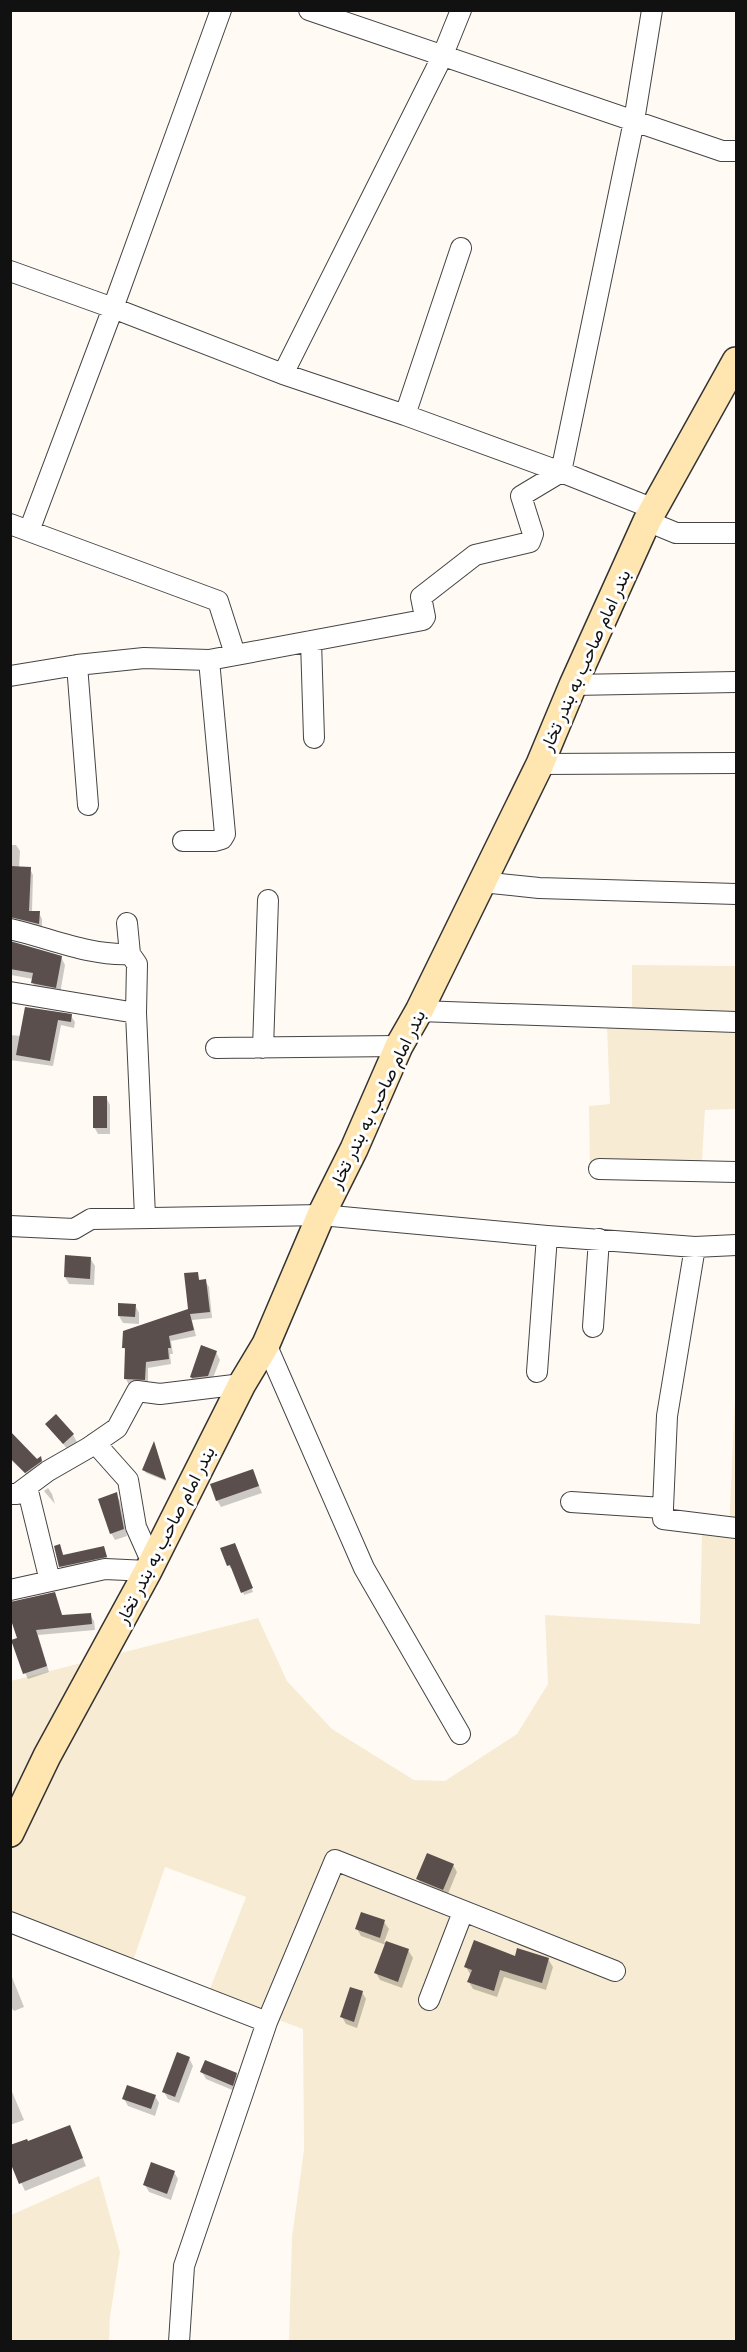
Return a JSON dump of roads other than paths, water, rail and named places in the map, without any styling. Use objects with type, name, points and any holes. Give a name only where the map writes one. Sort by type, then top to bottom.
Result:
[{"type":"main road","name":"بندر امام صاحب به بندر تخار","points":[[10,1833],[47,1756],[150,1567],[242,1384],[266,1344],[321,1215],[354,1149],[399,1046],[419,1011],[540,764],[650,515],[736,361]]},
{"type":"street","points":[[29,531],[221,10]]},
{"type":"street","points":[[309,10],[722,152],[736,151]]},
{"type":"street","points":[[283,374],[442,57],[461,10]]},
{"type":"street","points":[[10,676],[77,665],[144,658],[209,660],[423,621],[425,617],[421,597],[475,555],[530,542],[533,534],[521,496],[561,472],[634,121],[652,10]]},
{"type":"street","points":[[405,415],[461,248]]},
{"type":"street","points":[[10,272],[113,308],[283,374],[405,415],[561,472],[650,515],[676,533],[736,533]]},
{"type":"street","points":[[10,524],[218,601],[235,654]]},
{"type":"street","points":[[310,641],[314,738]]},
{"type":"street","points":[[183,841],[216,842],[225,834],[209,660]]},
{"type":"street","points":[[77,665],[88,805]]},
{"type":"street","points":[[573,685],[736,682]]},
{"type":"street","points":[[540,764],[736,763]]},
{"type":"street","points":[[482,882],[539,888],[736,894]]},
{"type":"street","points":[[263,1048],[268,900]]},
{"type":"street","points":[[127,923],[130,954],[137,964],[136,1013],[145,1216]]},
{"type":"street","points":[[10,929],[74,947],[118,955],[130,954]]},
{"type":"street","points":[[10,992],[136,1013]]},
{"type":"street","points":[[419,1011],[736,1022]]},
{"type":"street","points":[[216,1048],[399,1046]]},
{"type":"street","points":[[599,1169],[736,1172]]},
{"type":"street","points":[[10,1226],[74,1229],[91,1219],[145,1216],[321,1215],[695,1247],[736,1245]]},
{"type":"street","points":[[537,1372],[547,1236]]},
{"type":"street","points":[[593,1327],[599,1239]]},
{"type":"street","points":[[695,1247],[667,1416],[663,1520],[736,1528]]},
{"type":"street","points":[[266,1344],[363,1568],[460,1734]]},
{"type":"street","points":[[50,1581],[19,1490],[117,1428],[137,1391],[160,1394],[242,1384]]},
{"type":"street","points":[[10,1590],[105,1569],[150,1567],[136,1527],[128,1480],[95,1443]]},
{"type":"street","points":[[571,1502],[663,1508]]},
{"type":"street","points":[[179,2342],[184,2266],[267,2022],[335,1860],[615,1971]]},
{"type":"street","points":[[429,2000],[463,1912]]},
{"type":"street","points":[[10,1922],[267,2022]]}]
